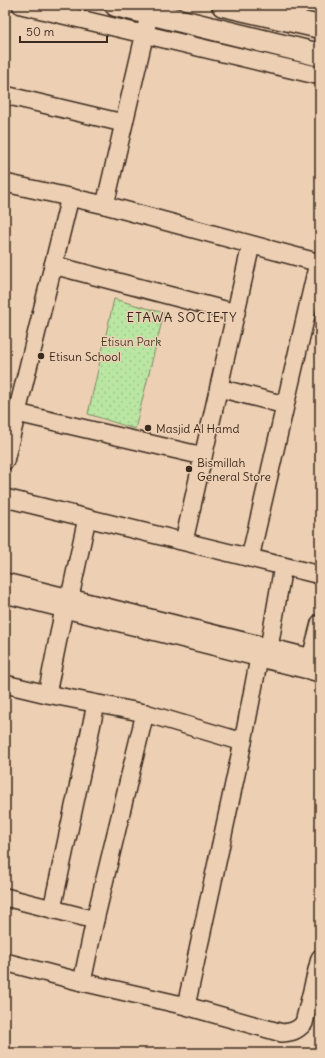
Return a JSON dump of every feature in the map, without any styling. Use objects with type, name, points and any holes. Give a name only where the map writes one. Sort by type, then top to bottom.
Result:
[{"type":"main road","points":[[116,5],[150,12],[320,55]]},
{"type":"main road","points":[[223,5],[320,27]]},
{"type":"street","points":[[21,5],[320,76]]},
{"type":"street","points":[[105,205],[150,12]]},
{"type":"street","points":[[5,95],[123,124]]},
{"type":"street","points":[[5,183],[105,205],[319,263],[250,558]]},
{"type":"street","points":[[5,461],[70,197]]},
{"type":"street","points":[[184,541],[251,244]]},
{"type":"street","points":[[53,265],[236,313]]},
{"type":"street","points":[[219,388],[285,405]]},
{"type":"street","points":[[17,413],[203,456]]},
{"type":"street","points":[[5,498],[320,575]]},
{"type":"street","points":[[47,694],[86,518]]},
{"type":"street","points":[[186,1006],[243,742],[284,566]]},
{"type":"street","points":[[5,582],[67,603],[264,653],[320,673]]},
{"type":"street","points":[[5,594],[67,603]]},
{"type":"street","points":[[264,653],[316,659],[320,623]]},
{"type":"street","points":[[5,684],[47,694],[146,713],[243,742]]},
{"type":"street","points":[[52,909],[96,704]]},
{"type":"street","points":[[82,982],[95,920],[146,713]]},
{"type":"street","points":[[5,897],[95,920]]},
{"type":"street","points":[[5,962],[82,982],[186,1006],[282,1033],[291,1032],[298,1029],[304,1023],[320,958]]},
{"type":"green space","points":[[235,5],[320,5],[320,25]]},
{"type":"green space","name":"Etisun Park","points":[[114,299],[164,313],[135,429],[88,414]]},
{"type":"place","name":"Etisun School","points":[[41,356]]},
{"type":"place","name":"Masjid Al Hamd","points":[[148,428]]},
{"type":"place","name":"Bismillah General Store","points":[[189,469]]},
{"type":"district","name":"ETAWA SOCIETY","points":[[182,317]]}]
